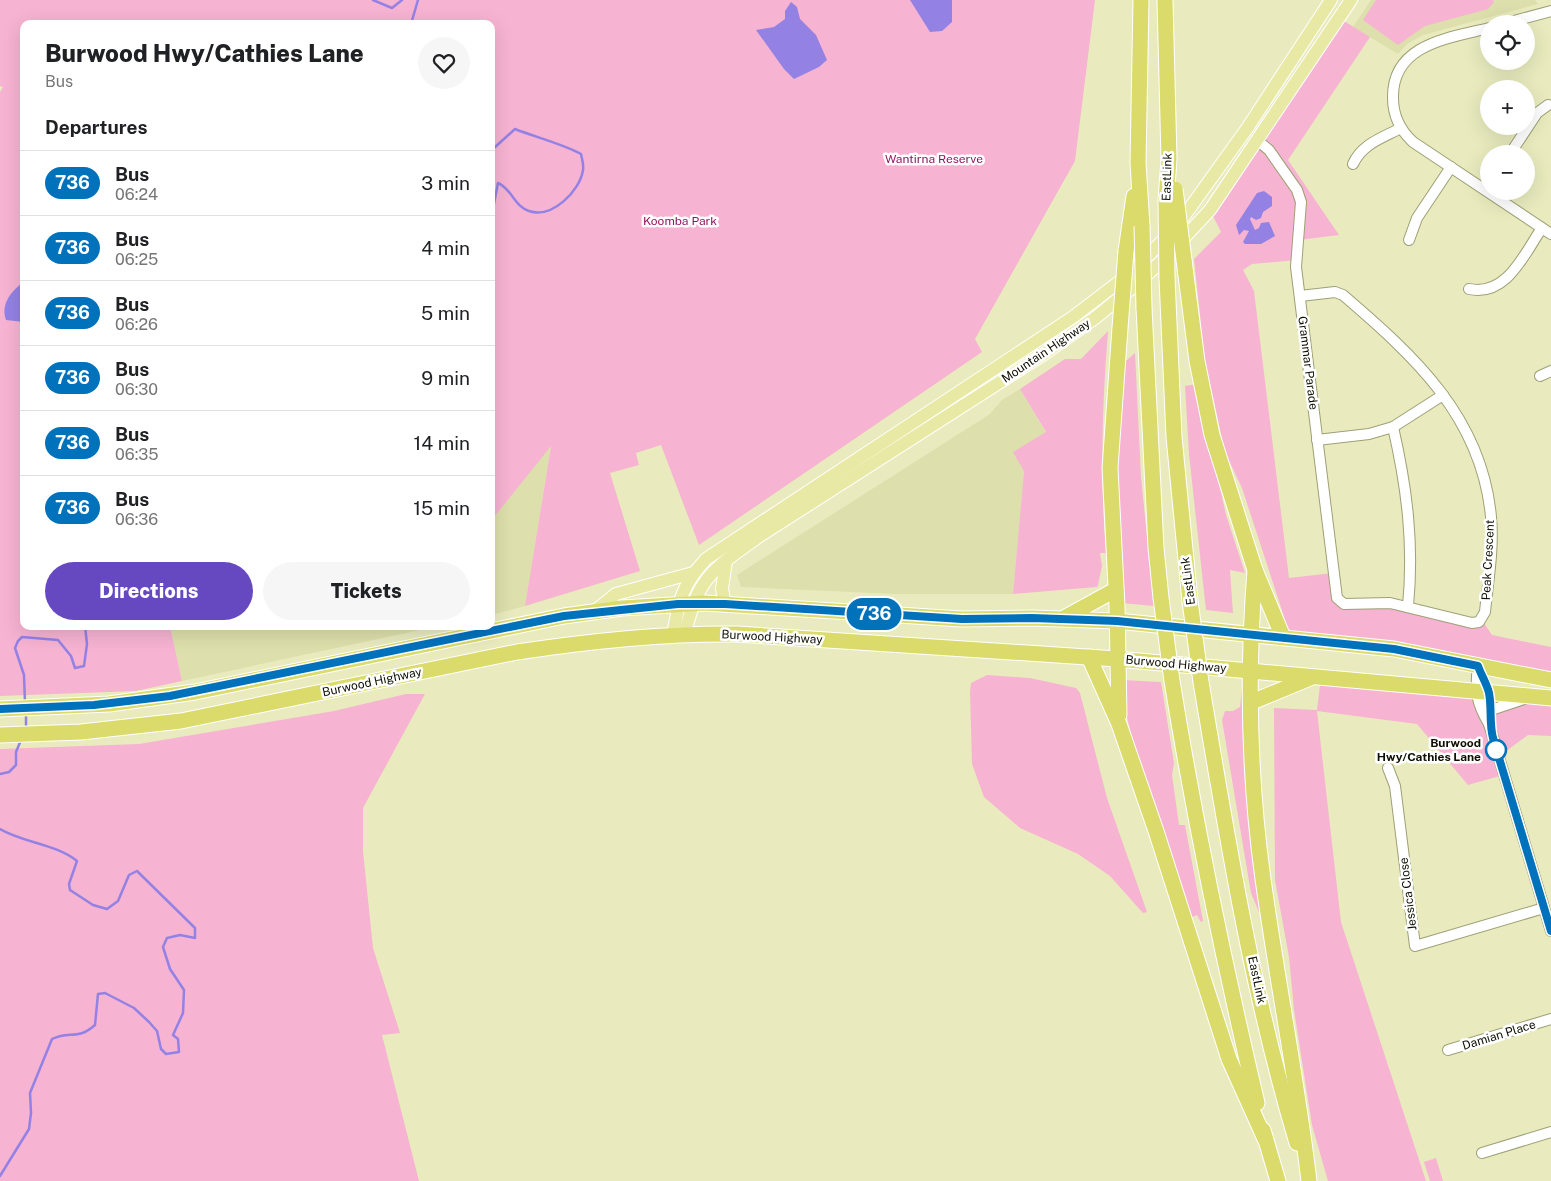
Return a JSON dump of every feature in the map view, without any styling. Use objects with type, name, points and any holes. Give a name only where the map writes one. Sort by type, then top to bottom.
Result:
[{"type":"highway","name":"EastLink","points":[[1141,0],[1138,163],[1156,548],[1172,681],[1193,806],[1213,907],[1265,1139],[1278,1181]]},
{"type":"highway","name":"EastLink","points":[[1165,0],[1170,194],[1167,278],[1174,437],[1190,601],[1218,784],[1254,968],[1286,1106],[1309,1181]]},
{"type":"highway","points":[[1119,724],[1116,590],[1110,468],[1126,251],[1138,163]]},
{"type":"highway","points":[[1170,194],[1184,260],[1197,361],[1212,435],[1255,570],[1282,637]]},
{"type":"highway","points":[[1255,570],[1252,633],[1254,786],[1263,878],[1309,1181]]},
{"type":"highway","points":[[1064,619],[1116,590]]},
{"type":"highway","points":[[1,709],[110,704],[195,692],[595,611],[678,604],[725,604],[962,619],[1117,621],[1252,633],[1394,649],[1551,680]]},
{"type":"highway","name":"Burwood Highway","points":[[0,734],[116,729],[181,721],[417,672],[571,643],[678,634],[736,634],[1117,658],[1551,698]]},
{"type":"highway","points":[[417,672],[425,657],[425,644]]},
{"type":"highway","points":[[1089,657],[1119,724],[1175,887],[1229,1059],[1265,1139]]},
{"type":"highway","points":[[1252,702],[1313,676]]},
{"type":"main road","name":"Mountain Highway","points":[[678,634],[678,604],[685,584],[693,573],[718,549],[1053,330],[1119,283],[1146,259],[1177,226],[1248,127],[1331,0]]},
{"type":"main road","name":"Mountain Highway","points":[[678,634],[706,580],[726,561],[758,538],[1044,354],[1116,302],[1167,256],[1210,210],[1351,0]]},
{"type":"main road","points":[[1320,17],[1334,25]]},
{"type":"main road","points":[[1248,127],[1258,141]]},
{"type":"main road","points":[[835,472],[843,484]]},
{"type":"main road","points":[[725,604],[722,589],[726,561]]},
{"type":"main road","points":[[595,611],[616,594],[693,573]]},
{"type":"street","points":[[1535,15],[1551,11]]},
{"type":"street","points":[[1480,30],[1426,45],[1408,58],[1400,71],[1393,93],[1394,109],[1401,128],[1413,142],[1480,183]]},
{"type":"street","points":[[1516,145],[1537,113],[1548,105]]},
{"type":"street","points":[[1353,164],[1357,155],[1366,146],[1401,128]]},
{"type":"street","name":"Grammar Parade","points":[[1258,141],[1269,150],[1299,195],[1302,212],[1296,267],[1337,598]]},
{"type":"street","points":[[1409,240],[1417,218],[1451,167]]},
{"type":"street","points":[[1469,289],[1483,291],[1502,283],[1546,231],[1504,200]]},
{"type":"street","name":"Peak Crescent","points":[[1300,296],[1335,292],[1343,295],[1404,348],[1456,413],[1474,449],[1488,498],[1492,535],[1485,612],[1480,621],[1472,624],[1387,602],[1347,605],[1341,603],[1337,598]]},
{"type":"street","points":[[1540,376],[1551,371]]},
{"type":"street","points":[[1318,440],[1362,435],[1393,427],[1443,395]]},
{"type":"street","points":[[1393,427],[1411,540],[1412,566],[1408,606]]},
{"type":"street","points":[[1478,666],[1482,692],[1482,711],[1489,724],[1551,931]]},
{"type":"street","points":[[1482,692],[1491,710],[1489,724]]},
{"type":"street","points":[[1491,710],[1533,696]]},
{"type":"street","name":"Jessica Close","points":[[1388,768],[1395,786],[1414,946],[1544,908]]},
{"type":"street","name":"Damian Place","points":[[1448,1050],[1551,1019]]},
{"type":"street","points":[[1482,1153],[1551,1132]]},
{"type":"shaded area","points":[[910,0],[952,0],[952,22],[942,31],[930,32]]},
{"type":"shaded area","points":[[1371,0],[1535,0],[1538,4],[1497,15],[1480,15],[1480,20],[1423,35],[1407,44],[1398,54],[1353,27]]},
{"type":"shaded area","points":[[791,2],[797,7],[800,19],[816,35],[827,60],[819,67],[794,79],[784,69],[756,30],[774,27],[785,19],[785,11]]},
{"type":"shaded area","points":[[1264,191],[1272,197],[1272,206],[1263,212],[1261,218],[1256,220],[1251,217],[1250,219],[1255,230],[1259,228],[1261,223],[1269,222],[1275,236],[1261,244],[1245,244],[1243,242],[1249,231],[1244,230],[1239,235],[1236,225],[1257,193]]},
{"type":"shaded area","points":[[20,285],[20,322],[6,320],[5,314],[8,298]]},
{"type":"shaded area","points":[[1020,389],[1046,433],[1024,471],[1013,594],[895,594],[741,587],[737,575],[990,414],[1002,400]]},
{"type":"shaded area","points":[[551,445],[525,606],[495,614],[495,516]]},
{"type":"shaded area","points":[[171,630],[420,630],[182,681]]},
{"type":"green space","points":[[0,0],[1095,0],[1075,161],[975,339],[982,352],[699,545],[661,445],[636,453],[639,465],[610,473],[640,571],[525,606],[551,446],[495,516],[495,20],[20,20],[20,630],[171,630],[182,681],[136,691],[0,696],[0,92],[3,87],[0,86]]},
{"type":"green space","points":[[1376,0],[1493,0],[1494,2],[1488,9],[1425,26],[1398,45],[1363,20]]},
{"type":"green space","points":[[1339,18],[1370,37],[1288,160],[1339,235],[1299,240],[1297,260],[1252,264],[1243,270],[1254,291],[1289,578],[1333,573],[1337,598],[1383,603],[1482,620],[1492,635],[1551,647],[1551,680],[1291,638],[1242,488],[1225,452],[1205,361],[1194,259],[1221,232],[1210,210]]},
{"type":"green space","points":[[1108,331],[1104,386],[1103,442],[1106,553],[1100,553],[1102,566],[1098,585],[1097,587],[1013,594],[1024,471],[1013,452],[1046,432],[1020,389],[1065,359],[1081,359]]},
{"type":"green space","points":[[1135,353],[1141,477],[1154,606],[1121,603],[1115,508],[1120,366]]},
{"type":"green space","points":[[1197,384],[1226,515],[1245,573],[1230,570],[1233,613],[1206,610],[1189,454],[1185,386]]},
{"type":"green space","points":[[987,675],[1030,678],[1076,688],[1080,693],[1107,798],[1147,912],[1143,913],[1110,876],[1078,854],[1020,828],[984,797],[972,764],[970,692],[971,683]]},
{"type":"green space","points":[[1321,677],[1477,699],[1491,710],[1551,698],[1551,736],[1528,735],[1498,757],[1503,775],[1468,785],[1417,724],[1317,711],[1341,922],[1426,1181],[1328,1181],[1312,1125],[1294,1010],[1289,957],[1275,880],[1274,708],[1317,710]]},
{"type":"green space","points":[[1122,680],[1161,682],[1174,763],[1172,775],[1179,825],[1185,825],[1203,921],[1201,922],[1197,915],[1190,918],[1132,739],[1123,699]]},
{"type":"green space","points":[[1242,689],[1245,689],[1263,911],[1259,912],[1251,893],[1222,720],[1225,711],[1233,711],[1240,707]]},
{"type":"green space","points":[[406,694],[425,694],[363,808],[363,851],[373,948],[400,1033],[382,1035],[419,1181],[0,1181],[0,749],[139,744],[334,711]]},
{"type":"green space","points":[[1436,1158],[1443,1181],[1430,1181],[1424,1162]]},
{"type":"waterway","points":[[373,0],[392,8],[402,0]]},
{"type":"waterway","points":[[412,20],[418,0]]},
{"type":"waterway","points":[[495,147],[515,129],[574,150],[581,154],[583,166],[581,178],[571,194],[564,201],[547,211],[538,212],[524,209],[516,202],[507,189],[498,183],[495,198]]},
{"type":"waterway","points":[[25,703],[24,675],[15,648],[18,641],[22,637],[58,640],[71,656],[75,668],[84,666],[87,644],[85,630]]},
{"type":"waterway","points":[[26,713],[26,728]]},
{"type":"waterway","points":[[0,774],[9,772],[16,765],[16,752],[21,740]]},
{"type":"waterway","points":[[0,829],[19,838],[50,847],[69,855],[77,861],[69,884],[70,890],[93,905],[107,909],[118,901],[129,875],[137,871],[195,928],[195,938],[180,935],[167,938],[163,947],[170,969],[184,990],[183,1013],[173,1035],[178,1039],[179,1052],[166,1054],[161,1049],[157,1031],[134,1008],[105,993],[98,994],[95,1025],[83,1033],[58,1036],[52,1039],[30,1093],[31,1113],[29,1129],[0,1176]]},
{"type":"bus line","name":"736","points":[[495,629],[595,611],[706,603],[962,619],[1032,618],[1117,621],[1252,633],[1394,649],[1478,666],[1489,692],[1491,710],[1489,724],[1551,931]]},
{"type":"bus line","name":"736","points":[[0,709],[110,704],[195,692],[491,630]]},
{"type":"place","name":"Burwood Hwy/Cathies Lane","points":[[1496,750]]},
{"type":"park label","name":"Wantirna Reserve","points":[[934,159]]},
{"type":"park label","name":"Koomba Park","points":[[680,221]]}]
